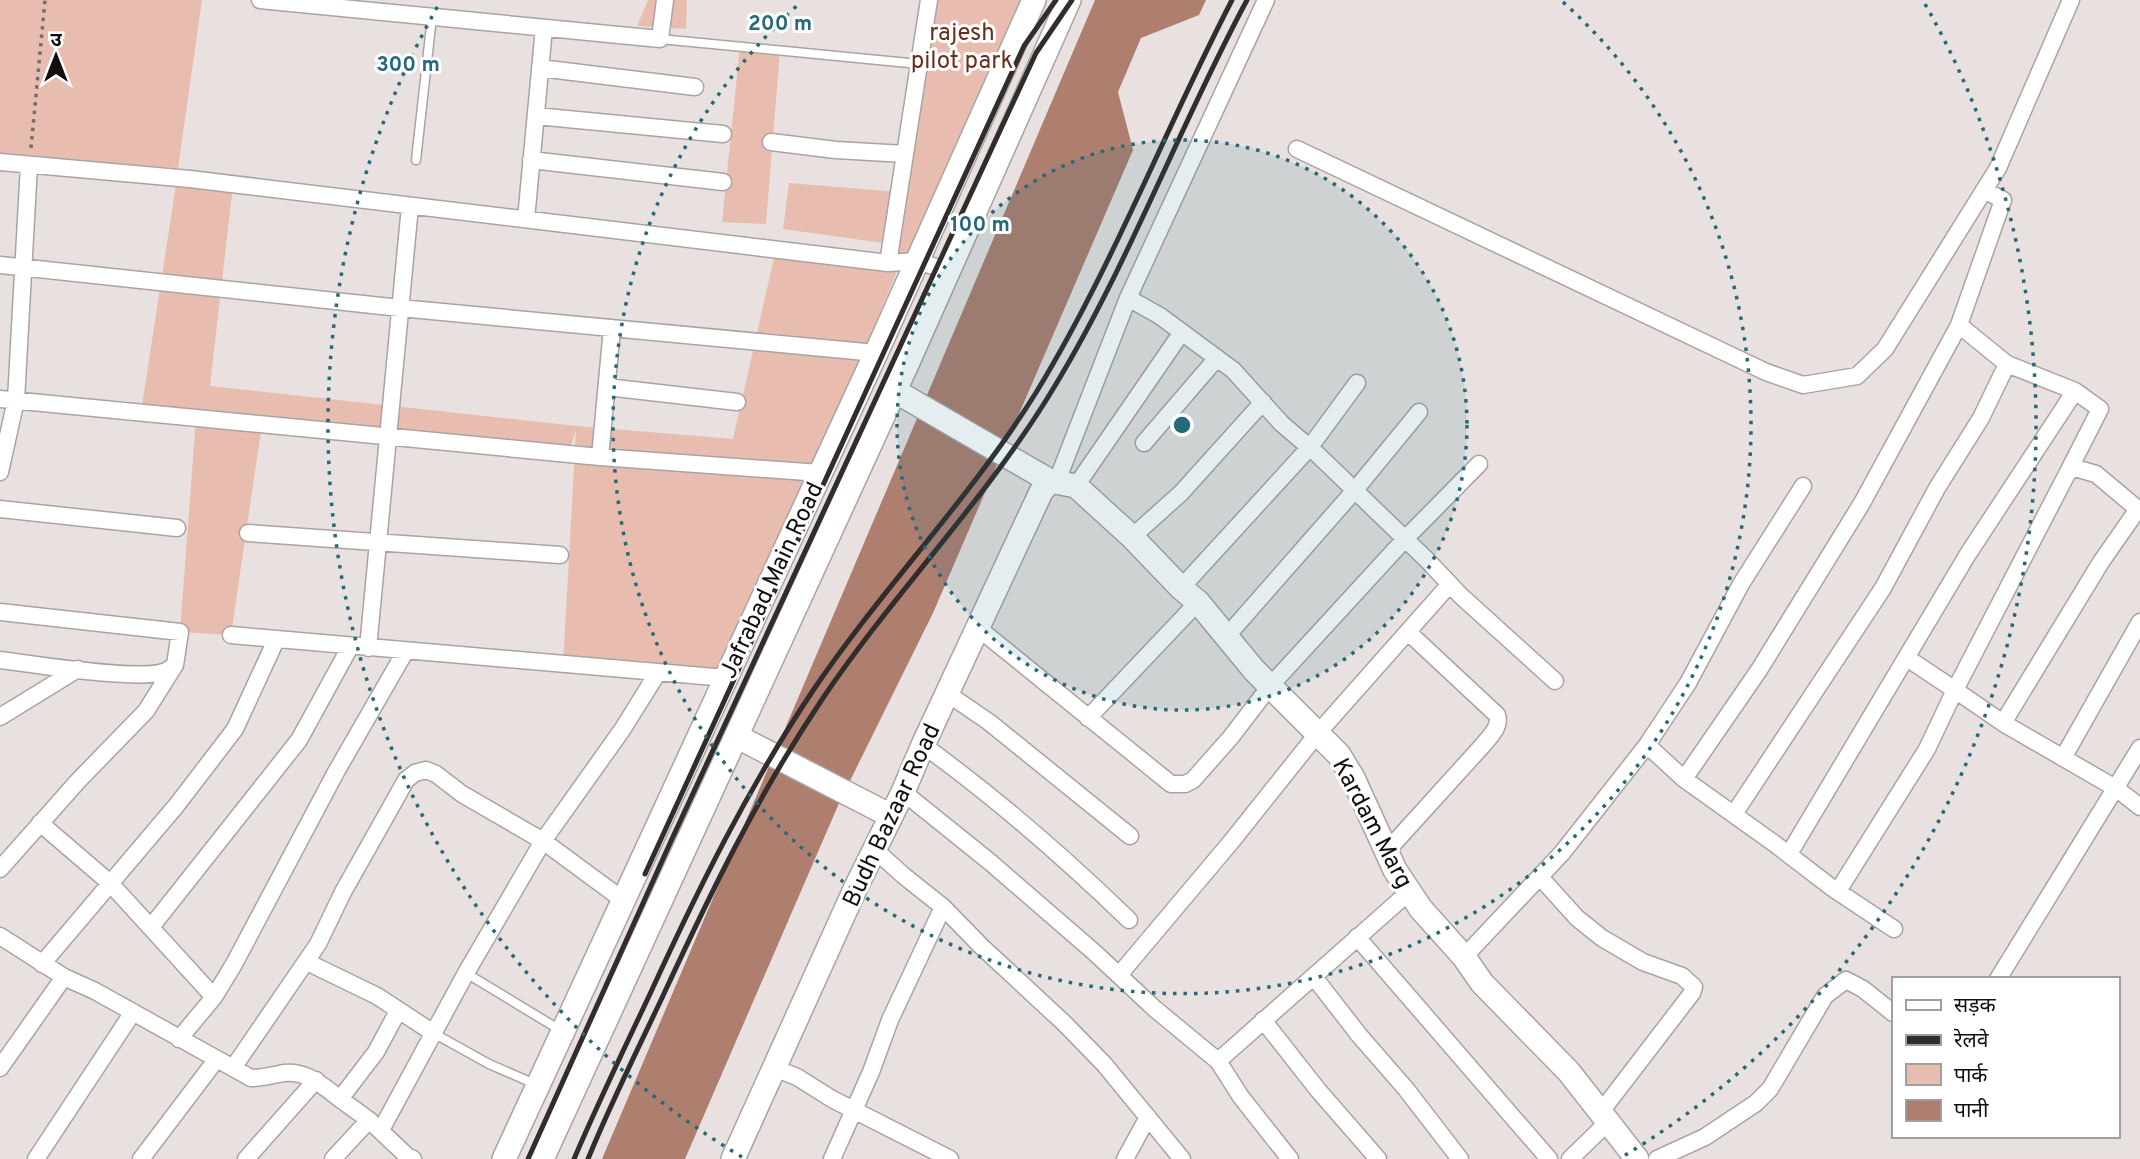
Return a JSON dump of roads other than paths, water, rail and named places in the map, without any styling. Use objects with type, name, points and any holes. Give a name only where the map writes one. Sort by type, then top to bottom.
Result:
[{"type":"main road","name":"Jafrabad Main Road","points":[[504,1159],[876,353],[1034,0]]},
{"type":"main road","name":"Jafrabad Main Road","points":[[542,1159],[895,391],[1069,0]]},
{"type":"main road","name":"Kardam Marg","points":[[895,391],[1061,482],[1132,537],[1190,595],[1270,686],[1339,755],[1353,778],[1386,852],[1409,892],[1464,957],[1482,983],[1569,1072],[1637,1159]]},
{"type":"main road","name":"Budh Bazaar Road","points":[[733,1159],[1041,492],[1061,482]]},
{"type":"main road","points":[[736,736],[891,816]]},
{"type":"street","points":[[260,0],[660,39],[665,0]]},
{"type":"street","points":[[432,17],[434,0]]},
{"type":"street","points":[[888,263],[929,0]]},
{"type":"street","points":[[1061,482],[1128,298],[1266,0]]},
{"type":"street","points":[[1297,149],[1766,372],[1803,385],[1857,376],[1885,348],[1998,168],[2071,0]]},
{"type":"street","points":[[526,219],[544,27]]},
{"type":"street","points":[[540,68],[695,87]]},
{"type":"street","points":[[536,116],[723,134]]},
{"type":"street","points":[[771,142],[836,150],[905,154]]},
{"type":"street","points":[[531,160],[723,182]]},
{"type":"street","points":[[0,162],[177,178],[888,263],[917,261],[948,271]]},
{"type":"street","points":[[0,472],[24,266],[29,165]]},
{"type":"street","points":[[1684,779],[1759,670],[1861,503],[1959,325],[2003,200],[1984,190]]},
{"type":"street","points":[[368,648],[410,206]]},
{"type":"street","points":[[0,265],[876,353]]},
{"type":"street","points":[[1128,298],[1160,316],[1233,370],[1282,424],[1310,447],[1450,584],[1555,681]]},
{"type":"street","points":[[1838,891],[1927,749],[2100,409],[2075,391],[2007,364],[1959,325]]},
{"type":"street","points":[[600,457],[612,328]]},
{"type":"street","points":[[1061,482],[1182,332]]},
{"type":"street","points":[[1144,443],[1216,358]]},
{"type":"street","points":[[1734,814],[1883,588],[1937,488],[1981,418],[2007,364]]},
{"type":"street","points":[[1088,718],[1310,447],[1357,383]]},
{"type":"street","points":[[607,387],[737,402]]},
{"type":"street","points":[[1789,854],[1968,554],[2075,391]]},
{"type":"street","points":[[8,400],[600,457],[820,473]]},
{"type":"street","points":[[1132,537],[1181,493],[1263,402]]},
{"type":"street","points":[[1226,637],[1355,490],[1419,412]]},
{"type":"street","points":[[978,628],[1171,784],[1185,784],[1193,780],[1231,737],[1270,686],[1405,539],[1479,464]]},
{"type":"street","points":[[2003,723],[2101,562],[2139,510],[2096,474],[2075,468],[2068,472]]},
{"type":"street","points":[[1464,957],[1540,877],[1647,745],[1688,683],[1741,584],[1803,486]]},
{"type":"street","points":[[0,509],[177,528]]},
{"type":"street","points":[[248,533],[560,555]]},
{"type":"street","points":[[1119,975],[1318,733],[1450,584]]},
{"type":"street","points":[[0,612],[180,632],[175,665],[146,711],[0,869]]},
{"type":"street","points":[[2063,758],[2140,622]]},
{"type":"street","points":[[1386,852],[1483,745],[1499,721],[1497,715],[1408,632]]},
{"type":"street","points":[[231,635],[726,678]]},
{"type":"street","points":[[41,964],[176,806],[234,729],[276,640]]},
{"type":"street","points":[[151,928],[299,740],[350,647]]},
{"type":"street","points":[[179,1039],[214,997],[234,964],[336,772],[405,652]]},
{"type":"street","points":[[1907,658],[2003,723],[2117,789],[2140,807]]},
{"type":"street","points":[[0,660],[149,674],[165,672],[175,665]]},
{"type":"street","points":[[0,717],[78,669]]},
{"type":"street","points":[[333,1159],[375,1125],[435,1034],[466,973],[543,841],[622,730],[657,674]]},
{"type":"street","points":[[948,694],[989,722],[1130,836]]},
{"type":"street","points":[[923,745],[978,785],[1073,866],[1129,920]]},
{"type":"street","points":[[1647,745],[1684,779],[1894,929]]},
{"type":"street","points":[[1999,977],[2140,748]]},
{"type":"street","points":[[233,1068],[307,961],[406,780],[415,773],[425,770],[436,774],[463,794],[543,841],[623,900]]},
{"type":"street","points":[[903,793],[990,862],[1155,1009],[1218,1061],[1241,1097],[1290,1159]]},
{"type":"street","points":[[40,823],[110,883],[214,997]]},
{"type":"street","points":[[874,849],[943,907],[1104,1064],[1182,1159]]},
{"type":"street","points":[[1540,877],[1577,918],[1602,938],[1643,962],[1682,976],[1694,987],[1603,1118],[1570,1159]]},
{"type":"street","points":[[1218,1061],[1409,892]]},
{"type":"street","points":[[832,1159],[890,1020],[943,907]]},
{"type":"street","points":[[1357,937],[1549,1159]]},
{"type":"street","points":[[2,942],[251,1077],[263,1079],[281,1073],[295,1073],[316,1080],[375,1125],[409,1158]]},
{"type":"street","points":[[307,961],[377,996],[435,1034]]},
{"type":"street","points":[[0,1068],[64,977]]},
{"type":"street","points":[[1314,977],[1460,1159]]},
{"type":"street","points":[[1657,1159],[1705,1137],[1756,1103],[1769,1089],[1825,996],[1846,980],[1863,989],[1892,1012]]},
{"type":"street","points":[[340,1099],[376,1052],[398,1011]]},
{"type":"street","points":[[36,1159],[133,1012]]},
{"type":"street","points":[[1264,1020],[1318,1090],[1378,1159]]},
{"type":"street","points":[[141,1159],[216,1060]]},
{"type":"street","points":[[774,1068],[797,1077],[854,1110],[950,1159]]},
{"type":"street","points":[[246,1159],[316,1080]]},
{"type":"street","points":[[1125,1159],[1147,1117]]},
{"type":"lane","points":[[416,160],[432,17]]},
{"type":"lane","points":[[660,39],[919,64]]},
{"type":"lane","points":[[466,973],[562,1032]]},
{"type":"lane","points":[[435,1034],[489,1064],[538,1085]]},
{"type":"water","points":[[1095,0],[1206,0],[1199,15],[1141,38],[1118,92],[1133,150],[933,613],[840,801],[685,1159],[602,1159]]},
{"type":"railway","points":[[645,874],[1024,46],[1056,0]]},
{"type":"railway","points":[[528,1159],[671,841],[1036,53],[1072,0]]},
{"type":"railway","points":[[574,1159],[687,916],[766,765],[839,654],[984,469],[1037,391],[1090,295],[1232,0]]},
{"type":"railway","points":[[588,1159],[698,922],[777,772],[850,660],[992,478],[1045,402],[1100,304],[1247,0]]},
{"type":"park label","name":"rajesh pilot park","points":[[962,46]]}]
